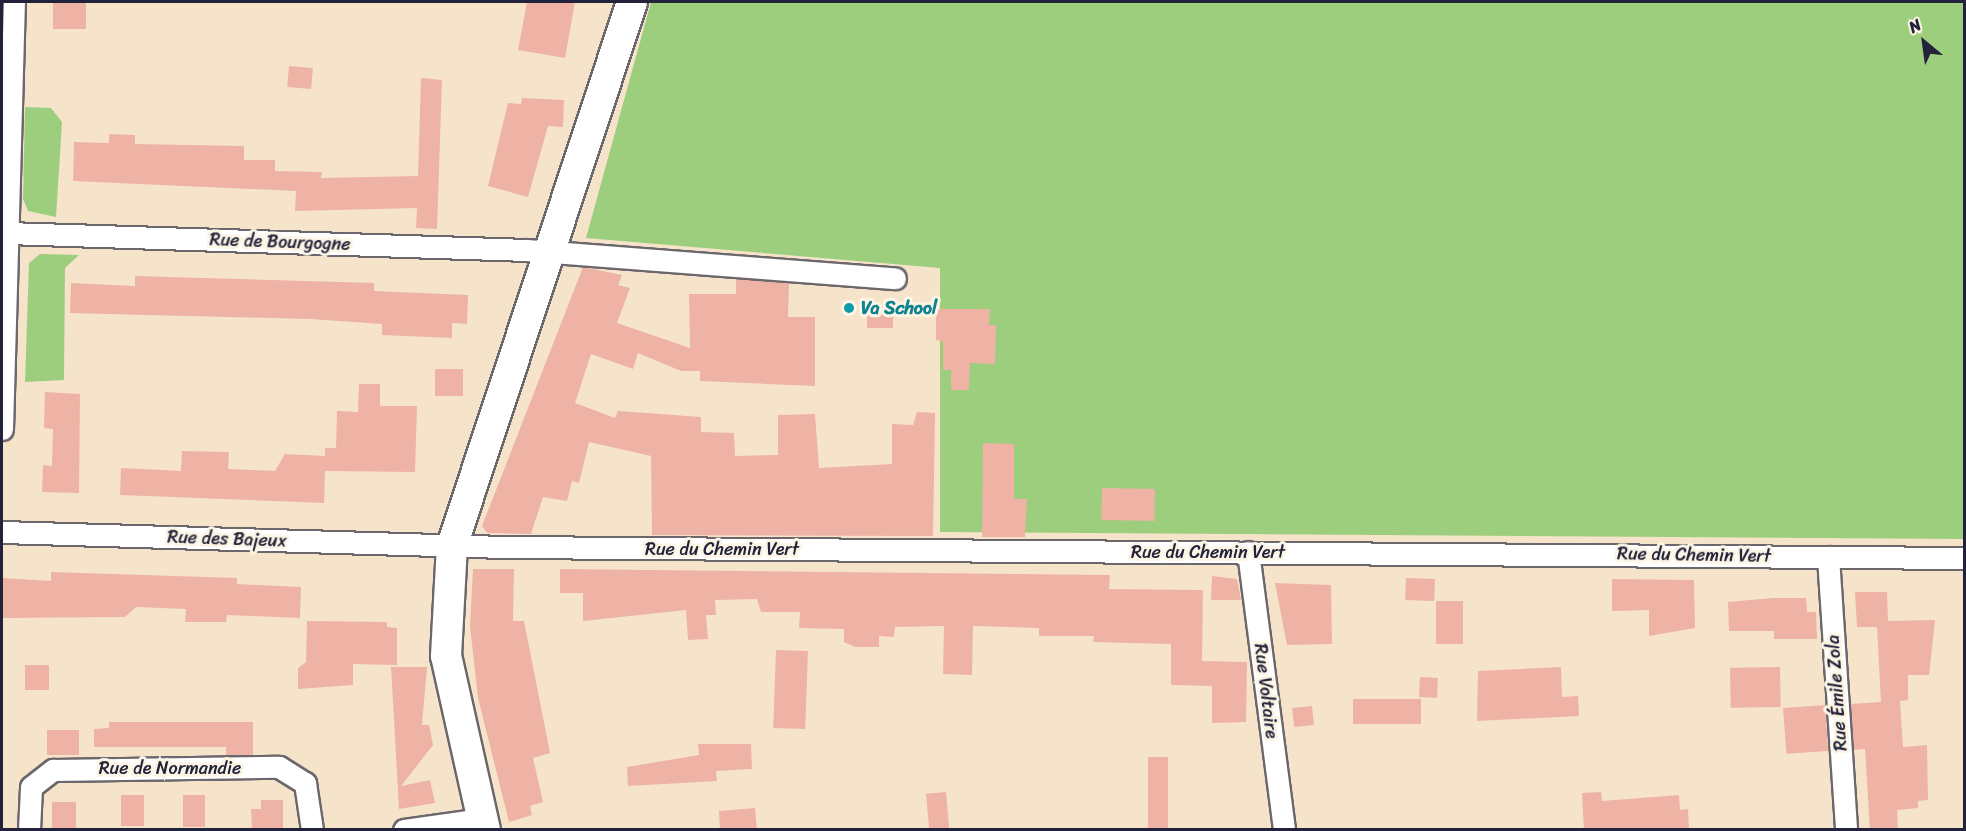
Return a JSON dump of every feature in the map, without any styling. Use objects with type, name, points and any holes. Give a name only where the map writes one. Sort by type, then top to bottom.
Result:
[{"type":"main road","points":[[483,824],[446,656],[444,617],[452,546],[552,251],[632,2]]},
{"type":"street","points":[[2,429],[14,2]]},
{"type":"street","name":"Rue de Bourgogne","points":[[8,233],[552,251],[895,278]]},
{"type":"street","name":"Rue des Bajeux","points":[[2,532],[452,546]]},
{"type":"street","name":"Rue du Chemin Vert","points":[[452,546],[1965,558]]},
{"type":"street","name":"Rue Voltaire","points":[[1248,552],[1284,830]]},
{"type":"street","name":"Rue Émile Zola","points":[[1828,557],[1846,830]]},
{"type":"street","name":"Rue de Normandie","points":[[29,830],[31,787],[53,770],[279,768],[305,783],[312,830]]},
{"type":"street","points":[[404,830],[483,824]]},
{"type":"green space","points":[[651,2],[1964,2],[1964,539],[940,532],[940,268],[586,238]]},
{"type":"green space","points":[[25,107],[51,108],[62,122],[56,217],[28,211],[23,199]]},
{"type":"green space","points":[[40,254],[79,255],[65,268],[64,380],[25,382],[29,263]]},
{"type":"building","points":[[53,2],[86,2],[86,29],[53,29]]},
{"type":"building","points":[[527,2],[575,2],[565,58],[518,50]]},
{"type":"building","points":[[289,66],[313,68],[311,89],[287,87]]},
{"type":"building","points":[[421,78],[442,80],[437,229],[416,228],[417,208],[295,211],[296,191],[73,181],[74,142],[109,143],[109,134],[135,135],[135,144],[244,146],[244,160],[275,160],[275,171],[322,172],[321,178],[418,176]]},
{"type":"building","points":[[522,98],[564,100],[563,127],[548,126],[528,197],[488,186],[508,103],[521,104]]},
{"type":"building","points":[[583,267],[622,275],[618,285],[630,288],[617,323],[690,348],[689,294],[736,294],[736,279],[789,283],[788,317],[815,317],[815,386],[700,381],[700,371],[681,371],[638,353],[633,369],[591,354],[575,403],[615,418],[618,411],[701,417],[701,432],[734,433],[735,456],[778,455],[778,415],[815,414],[819,468],[892,464],[892,424],[913,425],[917,412],[935,413],[933,536],[652,535],[651,456],[589,442],[579,483],[572,481],[567,501],[543,497],[531,534],[487,533],[482,526]]},
{"type":"building","points":[[135,276],[374,283],[374,291],[468,295],[467,324],[452,323],[452,338],[382,335],[382,324],[310,319],[70,313],[71,283],[135,286]]},
{"type":"building","points":[[867,306],[893,306],[893,328],[867,328]]},
{"type":"building","points":[[936,309],[990,309],[989,325],[996,325],[995,364],[970,363],[969,390],[951,390],[951,370],[943,370],[943,341],[936,340]]},
{"type":"building","points":[[435,369],[463,369],[463,396],[435,396]]},
{"type":"building","points":[[359,384],[380,384],[380,406],[417,406],[415,472],[325,471],[324,503],[120,495],[121,468],[181,471],[182,451],[229,452],[228,469],[275,471],[285,454],[325,456],[325,448],[336,448],[337,411],[358,412]]},
{"type":"building","points":[[45,392],[80,394],[79,493],[42,492],[43,465],[52,466],[53,429],[44,428]]},
{"type":"building","points":[[983,443],[1014,444],[1014,499],[1027,499],[1025,537],[982,537]]},
{"type":"building","points":[[1102,488],[1155,489],[1154,521],[1101,520]]},
{"type":"building","points":[[473,569],[514,569],[513,621],[524,621],[550,753],[533,758],[543,802],[530,806],[532,815],[509,822],[478,698],[470,626]]},
{"type":"building","points":[[560,569],[1110,575],[1109,589],[1203,590],[1202,661],[1247,662],[1246,722],[1212,723],[1212,686],[1171,685],[1171,644],[1093,642],[1094,636],[1039,636],[1039,628],[973,626],[972,675],[943,674],[944,626],[895,627],[894,637],[879,636],[879,647],[855,647],[844,642],[844,629],[799,628],[800,612],[761,612],[757,599],[715,600],[716,615],[706,615],[708,639],[688,640],[686,610],[583,621],[583,593],[560,593]]},
{"type":"building","points":[[51,572],[237,578],[237,584],[301,587],[300,618],[227,615],[226,622],[185,622],[186,609],[136,607],[125,617],[2,618],[2,578],[51,581]]},
{"type":"building","points":[[1212,576],[1237,579],[1241,600],[1211,600]]},
{"type":"building","points":[[1406,578],[1435,579],[1434,601],[1405,600]]},
{"type":"building","points":[[1612,579],[1694,580],[1695,628],[1649,636],[1649,610],[1612,611]]},
{"type":"building","points":[[1275,583],[1331,585],[1332,644],[1287,645]]},
{"type":"building","points":[[1855,592],[1887,592],[1888,621],[1935,620],[1929,675],[1908,675],[1908,700],[1900,701],[1903,747],[1927,745],[1928,800],[1918,801],[1918,808],[1897,810],[1898,830],[1870,830],[1865,749],[1853,750],[1850,704],[1881,702],[1877,627],[1857,627]]},
{"type":"building","points":[[1806,598],[1807,612],[1816,612],[1817,639],[1774,639],[1774,631],[1729,631],[1728,602]]},
{"type":"building","points":[[1436,601],[1463,601],[1463,644],[1436,644]]},
{"type":"building","points":[[307,621],[387,622],[387,627],[397,628],[397,665],[353,664],[353,685],[298,689],[298,668],[306,662]]},
{"type":"building","points":[[776,650],[808,651],[805,729],[773,728]]},
{"type":"building","points":[[25,665],[49,665],[49,690],[25,690]]},
{"type":"building","points":[[391,667],[427,667],[422,725],[429,725],[433,745],[401,786],[430,780],[435,803],[399,809]]},
{"type":"building","points":[[1561,667],[1562,697],[1578,696],[1579,716],[1477,721],[1478,671]]},
{"type":"building","points":[[1780,667],[1781,707],[1731,708],[1730,668]]},
{"type":"building","points":[[1420,677],[1438,678],[1437,698],[1419,697]]},
{"type":"building","points":[[1353,699],[1421,699],[1421,724],[1353,724]]},
{"type":"building","points":[[1825,705],[1828,751],[1786,754],[1783,708]]},
{"type":"building","points":[[1312,706],[1314,725],[1294,727],[1292,708]]},
{"type":"building","points":[[109,722],[253,722],[253,755],[226,755],[226,747],[94,747],[94,729],[109,728]]},
{"type":"building","points":[[47,730],[79,730],[79,755],[47,755]]},
{"type":"building","points":[[698,744],[751,744],[752,769],[716,771],[717,781],[628,786],[627,767],[699,755]]},
{"type":"building","points":[[1148,757],[1168,757],[1168,830],[1148,830]]},
{"type":"building","points":[[946,792],[949,830],[929,830],[926,794]]},
{"type":"building","points":[[1601,792],[1602,801],[1679,795],[1680,810],[1688,809],[1689,830],[1584,830],[1582,793]]},
{"type":"building","points":[[121,795],[144,795],[144,826],[121,826]]},
{"type":"building","points":[[183,795],[205,795],[205,827],[183,827]]},
{"type":"building","points":[[261,800],[283,800],[283,830],[252,830],[251,809],[261,809]]},
{"type":"building","points":[[52,802],[76,802],[76,830],[52,830]]},
{"type":"building","points":[[755,808],[757,830],[720,830],[719,811]]},
{"type":"place","name":"Va School","points":[[849,308]]}]
